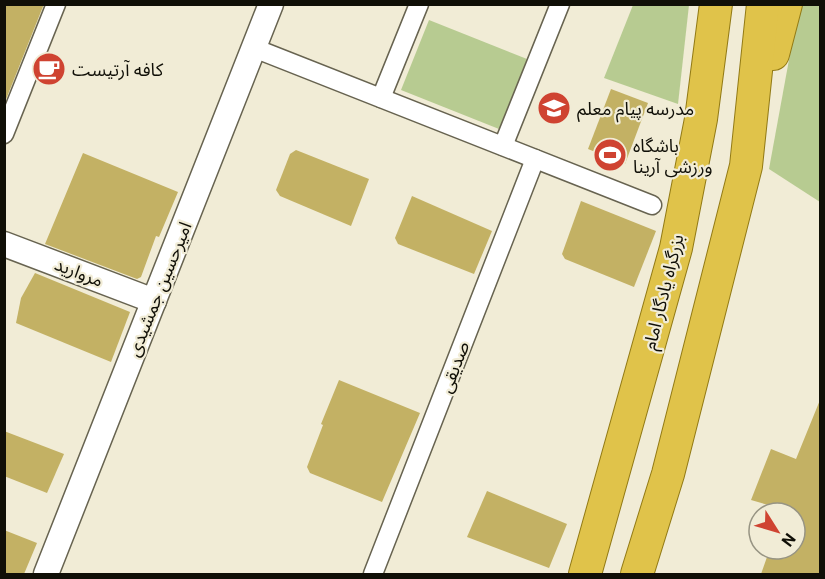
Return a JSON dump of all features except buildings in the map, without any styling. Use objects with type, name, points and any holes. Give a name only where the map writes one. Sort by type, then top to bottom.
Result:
[{"type":"highway","name":"بزرگراه یادگار امام","points":[[585,574],[655,331],[676,248],[701,119],[716,4]]},
{"type":"highway","points":[[746,166],[763,4]]},
{"type":"highway","points":[[637,574],[671,463],[786,4]]},
{"type":"street","points":[[4,134],[56,4]]},
{"type":"street","name":"امیرحسین جمشیدی","points":[[46,574],[271,4]]},
{"type":"street","points":[[381,98],[419,4]]},
{"type":"street","points":[[503,146],[560,4]]},
{"type":"street","points":[[254,48],[652,205]]},
{"type":"street","name":"صدیقی","points":[[373,574],[535,159]]},
{"type":"street","name":"مروارید","points":[[4,244],[154,301]]},
{"type":"green space","points":[[633,5],[689,5],[678,104],[604,78]]},
{"type":"green space","points":[[799,5],[820,5],[820,202],[769,169]]},
{"type":"green space","points":[[429,20],[527,59],[499,129],[401,90]]},
{"type":"place","name":"کافه آرتیست","points":[[49,69]]},
{"type":"place","name":"مدرسه پیام معلم","points":[[554,108]]},
{"type":"place","name":"باشگاه ورزشی آرینا","points":[[610,155]]}]
